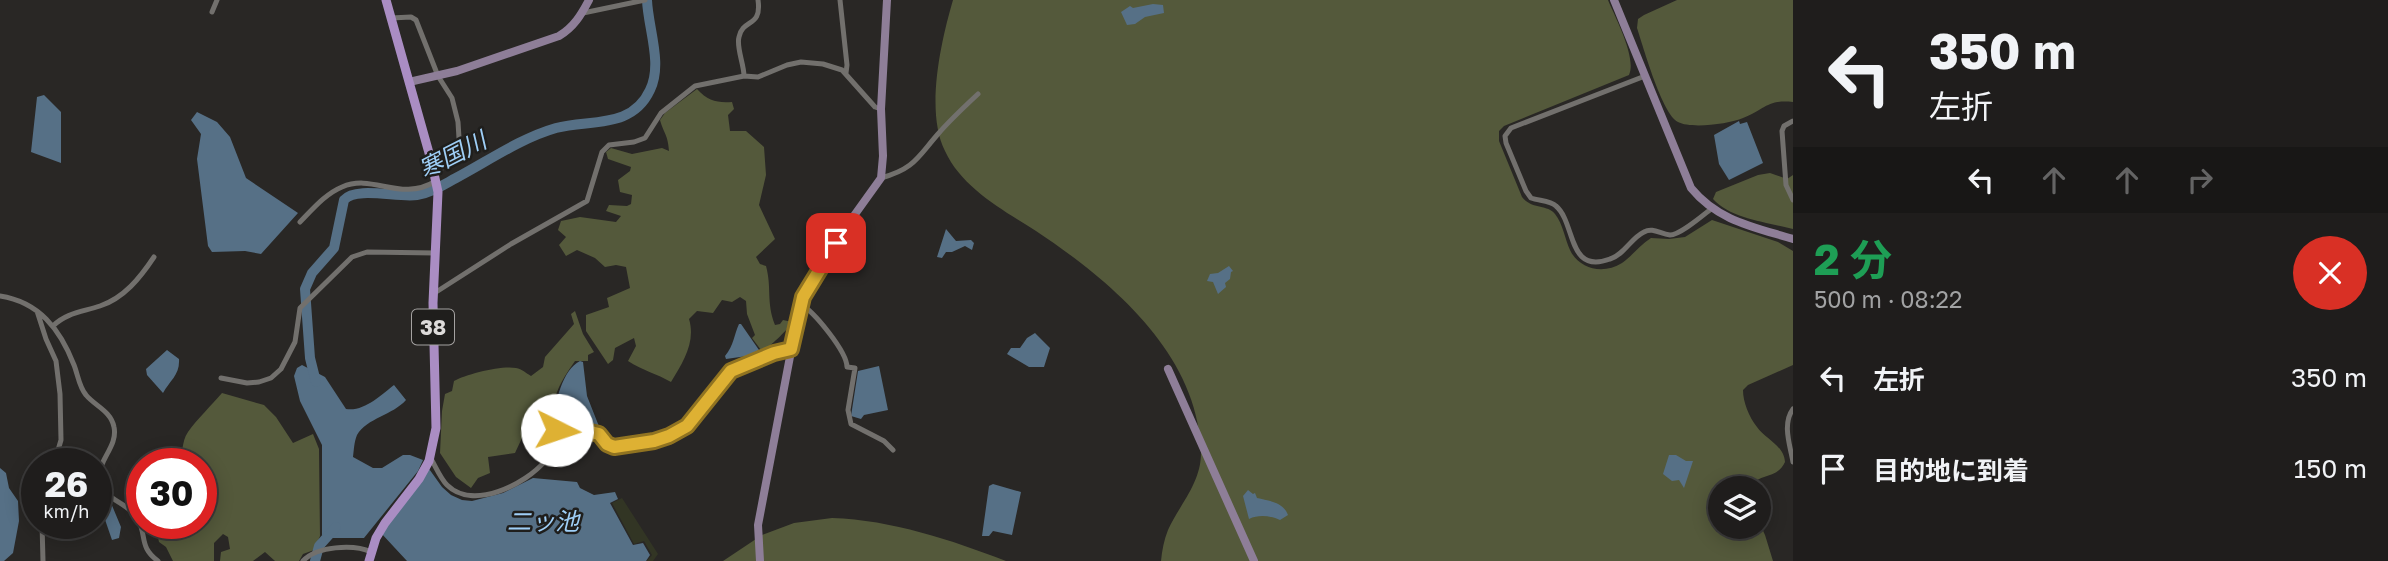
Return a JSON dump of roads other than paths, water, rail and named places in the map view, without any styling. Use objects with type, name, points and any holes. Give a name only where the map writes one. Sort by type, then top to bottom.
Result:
[{"type":"main road","name":"38","points":[[371,553],[385,523],[419,479],[429,459],[436,428],[433,294],[439,221],[437,183],[386,0]]},
{"type":"street","points":[[212,12],[217,0]]},
{"type":"street","points":[[409,82],[438,76],[559,36],[569,30],[589,0]]},
{"type":"street","points":[[582,13],[643,0]]},
{"type":"street","points":[[744,76],[738,38],[740,32],[757,18],[760,12],[758,0]]},
{"type":"street","points":[[840,0],[846,73]]},
{"type":"street","points":[[760,561],[758,525],[800,304],[848,224],[881,178],[881,109],[887,0]]},
{"type":"street","points":[[1614,0],[1687,181],[1701,200],[1724,217],[1793,239]]},
{"type":"street","points":[[300,222],[330,193],[343,186],[359,183],[410,190],[437,183],[460,138],[452,99],[438,76],[416,20],[411,17],[391,18]]},
{"type":"street","points":[[433,294],[511,244],[587,201],[602,152],[609,145],[645,138],[661,113],[695,86],[744,76],[758,77],[802,62],[823,64],[846,73],[875,107],[881,109]]},
{"type":"street","points":[[1645,76],[1511,128],[1505,136],[1506,143],[1526,191],[1531,198],[1551,202],[1560,209],[1578,252],[1591,261],[1609,260],[1617,256],[1648,230],[1671,235],[1678,233],[1711,209]]},
{"type":"street","points":[[881,178],[915,163],[937,135],[978,93]]},
{"type":"street","points":[[1793,121],[1784,126],[1782,131],[1786,185],[1793,200]]},
{"type":"street","points":[[221,378],[247,383],[259,382],[271,378],[281,369],[295,342],[300,308],[352,257],[367,252],[435,253]]},
{"type":"street","points":[[53,326],[63,317],[102,306],[113,300],[131,286],[154,257]]},
{"type":"street","points":[[0,296],[17,299],[37,309],[53,326],[69,354],[86,395],[111,419],[114,428],[112,445],[99,478],[102,489],[131,509],[139,523],[145,548],[158,561]]},
{"type":"street","points":[[800,304],[806,307],[826,330],[846,358],[847,367],[855,368],[848,411],[851,424],[884,441],[893,450]]},
{"type":"street","points":[[37,309],[46,339],[57,361],[61,440],[59,448]]},
{"type":"street","points":[[429,459],[447,485],[464,495],[495,492],[523,481],[545,461],[557,430],[569,427],[599,434],[607,444],[614,447],[669,436],[687,426],[731,371],[791,349]]},
{"type":"street","points":[[1168,369],[1254,561]]},
{"type":"street","points":[[1793,409],[1787,427],[1793,462]]},
{"type":"street","points":[[42,539],[43,561]]},
{"type":"street","points":[[303,561],[313,553],[332,550],[360,549],[371,553]]},
{"type":"water","points":[[1163,5],[1164,13],[1127,25],[1121,12],[1130,6],[1133,8]]},
{"type":"water","points":[[44,95],[61,112],[61,163],[31,152],[37,97]]},
{"type":"water","points":[[197,112],[217,122],[230,137],[246,178],[298,213],[261,254],[245,251],[212,252],[208,246],[197,159],[201,134],[191,120]]},
{"type":"water","points":[[1739,121],[1740,124],[1747,122],[1763,163],[1729,180],[1719,164],[1714,135]]},
{"type":"water","points":[[946,229],[956,241],[971,240],[974,243],[972,250],[965,246],[946,252],[942,258],[937,257]]},
{"type":"water","points":[[1229,266],[1233,271],[1230,279],[1218,294],[1213,282],[1207,281],[1210,274],[1218,273]]},
{"type":"water","points":[[739,324],[759,350],[747,356],[726,359],[725,356]]},
{"type":"water","points":[[1035,333],[1050,348],[1044,367],[1029,367],[1007,354],[1011,348],[1020,348],[1027,338]]},
{"type":"water","points":[[167,350],[179,359],[179,365],[163,393],[147,375],[146,369]]},
{"type":"water","points":[[580,361],[583,362],[587,396],[600,429],[552,421],[564,379]]},
{"type":"water","points":[[302,365],[325,377],[346,409],[366,405],[394,385],[406,400],[367,424],[356,438],[353,457],[373,468],[382,468],[403,455],[423,460],[418,471],[364,538],[333,538],[322,535],[322,445],[300,401],[294,376],[297,368]]},
{"type":"water","points":[[879,366],[888,410],[864,415],[861,419],[851,416],[858,371]]},
{"type":"water","points":[[1669,455],[1693,461],[1684,488],[1679,480],[1672,481],[1663,474]]},
{"type":"water","name":"二ッ池","points":[[427,466],[442,487],[462,500],[472,501],[503,493],[533,478],[577,482],[580,488],[594,495],[615,492],[618,499],[610,503],[633,545],[643,543],[650,555],[646,561],[407,561],[381,533]]},
{"type":"water","points":[[0,468],[6,473],[9,488],[18,501],[19,521],[13,553],[4,561],[0,561]]},
{"type":"water","points":[[993,484],[1021,492],[1012,535],[993,531],[989,536],[982,536],[989,486]]},
{"type":"water","points":[[1248,490],[1255,493],[1257,498],[1279,505],[1288,515],[1280,520],[1265,516],[1249,519],[1243,496]]},
{"type":"water","points":[[112,505],[121,527],[119,538],[112,540]]},
{"type":"waterway","name":"寒国川","points":[[316,382],[310,358],[305,289],[312,273],[334,248],[344,200],[358,194],[409,196],[427,192],[543,132],[622,117],[633,111],[642,102],[654,80],[655,57],[647,0]]},
{"type":"waterway","name":"寒国川","points":[[315,561],[319,546],[336,527]]}]
